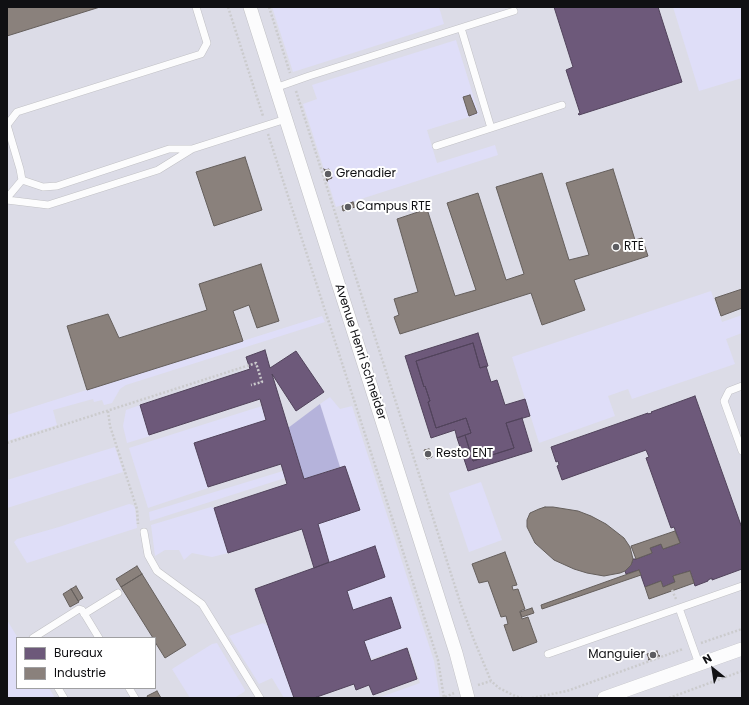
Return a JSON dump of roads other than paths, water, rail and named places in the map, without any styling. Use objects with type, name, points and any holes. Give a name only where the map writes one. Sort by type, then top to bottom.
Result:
[{"type":"street","name":"Avenue Henri Schneider","points":[[250,7],[456,653],[468,698]]},
{"type":"street","points":[[604,698],[742,650]]},
{"type":"lane","points":[[196,7],[207,43],[201,54],[17,112],[7,125],[22,180],[7,199],[48,205],[158,170],[192,149],[286,120]]},
{"type":"lane","points":[[275,88],[514,11]]},
{"type":"lane","points":[[461,28],[491,128]]},
{"type":"lane","points":[[436,146],[562,105]]},
{"type":"lane","points":[[22,180],[43,187],[57,186],[169,149],[192,149]]},
{"type":"lane","points":[[742,386],[729,391],[724,401],[742,451]]},
{"type":"lane","points":[[141,529],[148,555],[157,571],[202,604],[260,698]]},
{"type":"lane","points":[[548,654],[742,586]]},
{"type":"lane","points":[[84,614],[118,593]]},
{"type":"lane","points":[[679,608],[699,664]]},
{"type":"lane","points":[[35,637],[78,609],[82,610],[96,637]]},
{"type":"lane","points":[[59,689],[64,698]]},
{"type":"lane","points":[[130,689],[136,698]]},
{"type":"place","name":"Grenadier","points":[[328,174]]},
{"type":"place","name":"Campus RTE","points":[[348,207]]},
{"type":"place","name":"RTE","points":[[616,247]]},
{"type":"place","name":"Resto ENT","points":[[428,454]]},
{"type":"place","name":"Manguier","points":[[653,655]]}]
